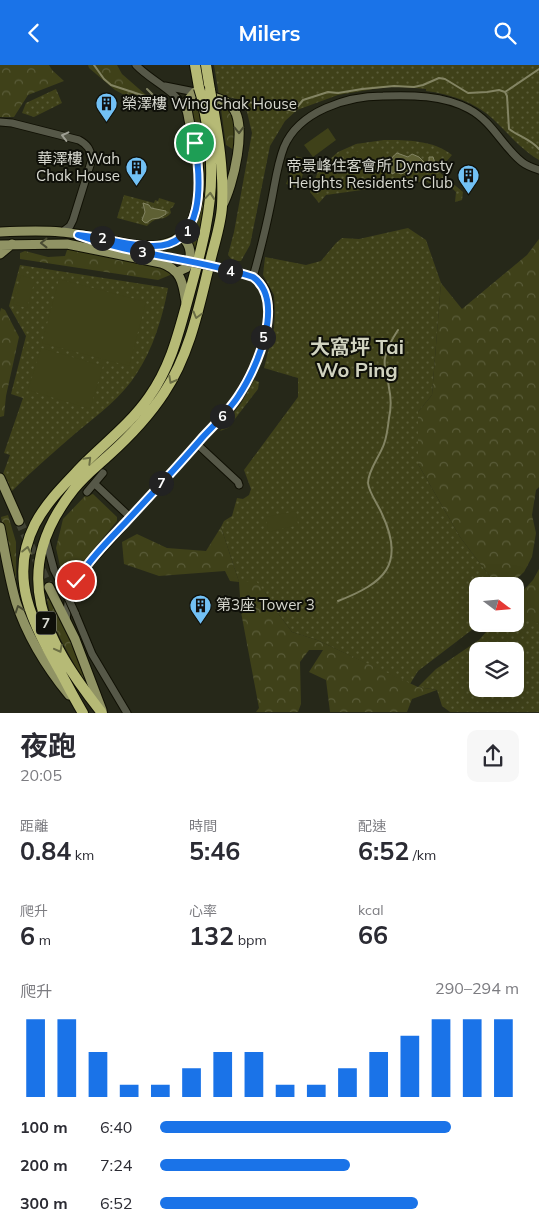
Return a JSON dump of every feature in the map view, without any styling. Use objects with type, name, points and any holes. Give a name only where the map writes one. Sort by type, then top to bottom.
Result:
[{"type":"highway","name":"7","points":[[102,713],[81,686],[64,658],[43,612],[39,596],[37,572],[40,551],[55,519],[74,489],[130,434],[158,402],[172,380],[187,346],[197,315],[222,207],[219,143],[196,65]]},
{"type":"highway","name":"7","points":[[81,710],[41,639],[29,609],[24,591],[24,577],[29,540],[40,516],[60,490],[134,415],[156,388],[173,353],[192,288],[211,191],[210,143],[203,94],[206,65]]},
{"type":"main road","points":[[0,232],[62,232],[149,246],[169,244],[182,237],[193,219],[199,188],[198,163],[188,115],[188,100],[203,94],[226,102],[233,108],[239,120],[240,133],[231,186],[222,207]]},
{"type":"main road","points":[[177,272],[186,268],[191,258],[189,245],[182,237]]},
{"type":"main road","points":[[0,254],[12,244]]},
{"type":"main road","points":[[0,245],[67,244],[161,263],[177,272],[182,282],[186,305]]},
{"type":"main road","points":[[0,478],[18,521]]},
{"type":"main road","points":[[1,530],[16,601],[26,629],[54,676],[81,710]]},
{"type":"main road","points":[[49,587],[74,639],[102,713]]},
{"type":"street","points":[[136,65],[147,76],[178,98],[188,115]]},
{"type":"street","points":[[162,86],[203,94]]},
{"type":"street","points":[[253,277],[285,146],[298,125],[306,118],[330,107],[375,96],[411,95],[452,102],[477,114],[497,132],[523,163],[539,170]]},
{"type":"street","points":[[0,122],[12,123],[79,140],[90,149],[92,159],[73,221],[62,232]]},
{"type":"street","points":[[66,621],[70,593],[89,562],[239,395],[256,362],[269,309],[266,291],[262,284],[253,277],[224,269],[125,249],[78,235]]},
{"type":"street","points":[[93,248],[125,249]]},
{"type":"street","points":[[197,444],[239,485]]},
{"type":"street","points":[[87,492],[104,473]]},
{"type":"street","points":[[95,484],[130,517]]},
{"type":"street","points":[[46,540],[54,569],[92,654],[127,713]]},
{"type":"green space","points":[[0,65],[49,65],[64,81],[28,95],[14,117],[0,117]]},
{"type":"green space","points":[[88,65],[117,65],[122,74],[146,95],[139,103],[115,90],[89,68]]},
{"type":"green space","points":[[214,65],[539,65],[539,160],[520,146],[486,113],[470,103],[444,94],[426,91],[426,89],[392,86],[338,95],[297,110],[285,121],[270,146],[250,245],[241,261],[233,261],[228,255],[252,133],[247,112],[237,99],[219,95]]},
{"type":"green space","points":[[56,89],[62,103],[34,117],[22,113],[26,103]]},
{"type":"green space","points":[[196,95],[204,145],[206,175],[201,221],[196,248],[193,248],[189,241],[190,232],[197,214],[200,156],[191,102]]},
{"type":"green space","points":[[220,102],[225,104],[235,116],[234,150],[226,145]]},
{"type":"green space","points":[[328,128],[336,140],[313,157],[304,145]]},
{"type":"green space","points":[[384,140],[428,144],[437,146],[452,155],[438,171],[463,192],[462,200],[455,202],[456,192],[450,186],[442,185],[437,188],[426,181],[326,195],[319,203],[310,192],[319,169],[338,152],[356,144]]},
{"type":"green space","points":[[381,148],[383,163],[351,167],[349,153]]},
{"type":"green space","points":[[296,156],[308,160],[298,188],[286,184]]},
{"type":"green space","points":[[124,195],[154,203],[159,198],[175,203],[170,209],[171,213],[169,215],[153,221],[147,226],[117,218]]},
{"type":"green space","points":[[408,228],[426,240],[441,283],[432,395],[418,412],[418,464],[460,537],[490,577],[469,577],[469,632],[418,671],[410,684],[317,640],[292,632],[271,604],[265,592],[239,582],[221,527],[224,521],[232,516],[237,498],[243,499],[249,495],[251,489],[244,470],[298,397],[298,378],[264,368],[274,328],[275,312],[274,295],[263,275],[265,257],[306,265],[321,261],[342,238],[359,239]]},
{"type":"green space","points":[[539,239],[539,487],[536,490],[532,515],[536,533],[532,557],[524,572],[519,577],[490,577],[460,537],[418,464],[418,412],[432,395],[441,283],[462,309],[527,255]]},
{"type":"green space","points":[[77,249],[162,266],[175,273],[158,280],[20,259],[20,253],[25,251],[48,257],[65,256],[67,250]]},
{"type":"green space","points":[[20,265],[168,288],[153,343],[143,364],[131,382],[110,405],[52,453],[12,491],[0,486],[0,482],[10,455],[4,453],[23,398],[11,394],[26,336],[9,306]]},
{"type":"green space","points":[[21,275],[35,280],[27,308],[13,304]]},
{"type":"green space","points":[[59,279],[146,302],[129,366],[42,343]]},
{"type":"green space","points":[[1,308],[5,310],[19,337],[6,396],[4,416],[0,417],[0,312]]},
{"type":"green space","points":[[41,348],[103,366],[90,409],[28,390]]},
{"type":"green space","points":[[254,380],[259,382],[258,389],[228,428],[220,431],[242,402]]},
{"type":"green space","points":[[93,494],[117,517],[117,521],[76,570],[68,584],[60,566],[56,548],[63,519],[85,496]]},
{"type":"green space","points":[[296,511],[298,525],[268,532],[266,517]]},
{"type":"green space","points":[[8,515],[16,542],[16,585],[7,552],[1,517]]},
{"type":"green space","points":[[221,527],[239,582],[230,581],[225,571],[159,576],[124,564],[122,542],[137,534],[167,548],[206,551]]},
{"type":"green space","points":[[539,569],[539,624],[524,616],[524,590],[533,580]]},
{"type":"green space","points":[[256,581],[292,632],[317,640],[418,687],[437,690],[412,699],[407,712],[330,712],[326,680],[309,672],[323,650],[309,650],[300,662],[301,704],[298,712],[256,712],[259,708],[241,612],[239,582]]},
{"type":"green space","points":[[51,598],[74,647],[84,682],[52,621],[47,599]]},
{"type":"green space","points":[[524,615],[539,624],[539,712],[450,712],[442,706],[437,690],[418,687],[436,669],[469,647],[469,697],[524,697],[524,642],[476,642],[485,633],[524,633]]},
{"type":"shaded area","points":[[397,153],[408,157],[412,154],[419,157],[425,163],[429,161],[429,157],[433,157],[435,163],[432,168],[424,171],[411,170],[401,174],[396,172],[392,174],[391,160]]},
{"type":"shaded area","points":[[143,203],[151,208],[166,211],[166,214],[146,223],[142,220],[145,212]]},
{"type":"waterway","points":[[94,65],[111,85],[166,103]]},
{"type":"waterway","points":[[505,92],[539,69]]},
{"type":"waterway","points":[[294,111],[303,100],[328,92],[338,93],[394,86],[414,87],[439,78],[445,79],[468,93],[499,90],[505,92],[507,96],[509,129],[539,149]]},
{"type":"waterway","points":[[147,89],[157,99]]},
{"type":"waterway","points":[[239,102],[243,101],[295,111]]},
{"type":"waterway","points":[[338,601],[368,587],[386,570],[391,559],[392,547],[389,532],[368,483],[370,473],[387,435],[390,399],[385,362],[388,347],[398,330]]},
{"type":"tunnel","points":[[19,521],[49,587]]},
{"type":"place","name":"榮澤樓 Wing Chak House","points":[[106,123]]},
{"type":"place","name":"華澤樓 Wah Chak House","points":[[136,187]]},
{"type":"place","name":"帝景峰住客會所 Dynasty Heights Residents' Club","points":[[469,194]]},
{"type":"place","name":"第3座 Tower 3","points":[[200,624]]},
{"type":"district","name":"大窩坪 Tai Wo Ping","points":[[357,358]]},
{"type":"route","points":[[76,581],[89,562],[230,407],[249,378],[262,344],[268,319],[268,299],[262,284],[253,277],[224,269],[125,249],[78,235],[142,246],[169,244],[182,237],[190,227],[198,199],[198,163],[195,143]]}]
